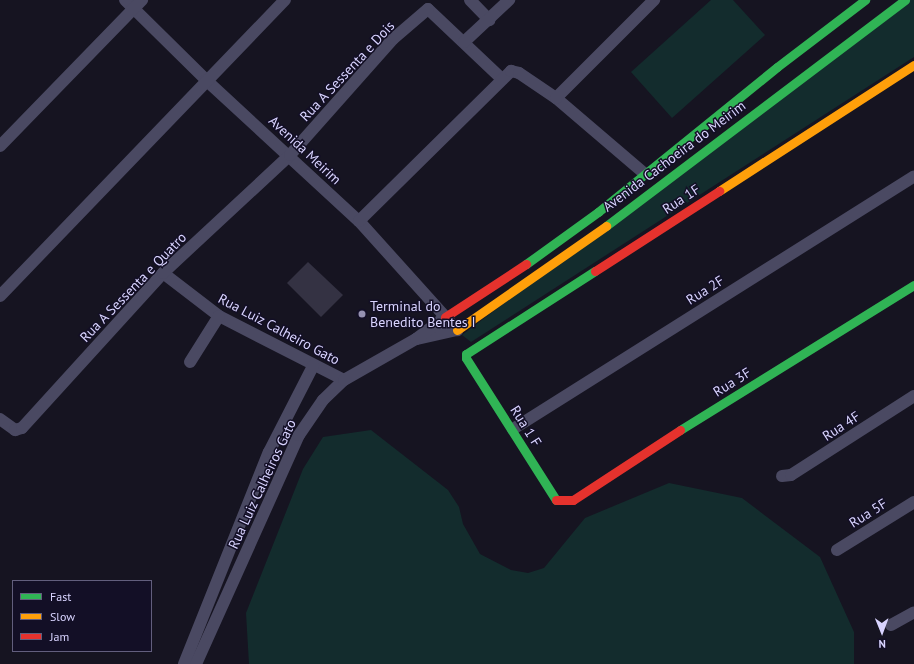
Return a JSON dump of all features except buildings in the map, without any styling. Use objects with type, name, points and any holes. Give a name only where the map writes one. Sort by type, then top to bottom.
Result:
[{"type":"street","name":"Avenida Meirim","points":[[124,0],[206,80],[290,155],[359,221],[457,330]]},
{"type":"street","points":[[0,146],[142,0]]},
{"type":"street","points":[[0,296],[206,80],[285,0]]},
{"type":"street","points":[[470,0],[490,20]]},
{"type":"street","points":[[464,42],[490,20],[509,0]]},
{"type":"street","points":[[556,98],[654,0]]},
{"type":"street","name":"Avenida Cachoeira do Meirim","points":[[445,317],[531,261],[645,174],[777,67],[865,0]]},
{"type":"street","name":"Avenida Cachoeira do Meirim","points":[[457,330],[560,260],[905,0]]},
{"type":"street","points":[[429,5],[502,79]]},
{"type":"street","name":"Rua A Sessenta e Dois","points":[[290,155],[393,39],[429,5]]},
{"type":"street","name":"Rua 1F","points":[[466,358],[466,354],[914,65]]},
{"type":"street","points":[[359,221],[511,71],[519,73],[556,98],[645,174]]},
{"type":"street","name":"Rua A Sessenta e Quatro","points":[[0,419],[15,430],[22,428],[163,273],[290,155]]},
{"type":"street","name":"Rua 2F","points":[[513,429],[914,176]]},
{"type":"street","name":"Rua Luiz Calheiro Gato","points":[[163,273],[219,316],[313,366],[344,380]]},
{"type":"street","name":"Rua 3F","points":[[566,502],[914,285]]},
{"type":"street","points":[[190,362],[219,316]]},
{"type":"street","name":"Rua Luiz Calheiros Gato","points":[[196,664],[299,435],[323,400],[344,380],[416,339],[445,317]]},
{"type":"street","name":"Rua Luiz Calheiros Gato","points":[[416,339],[457,330]]},
{"type":"street","name":"Rua 1 F","points":[[466,358],[513,429],[555,500],[566,502]]},
{"type":"street","points":[[184,664],[269,452],[313,366]]},
{"type":"street","name":"Rua 4F","points":[[782,476],[791,475],[914,396]]},
{"type":"street","name":"Rua 5F","points":[[837,550],[914,502]]},
{"type":"street","points":[[891,625],[914,612]]},
{"type":"green space","points":[[711,0],[733,0],[765,35],[672,118],[631,72]]},
{"type":"green space","points":[[907,0],[914,0],[914,57],[471,342],[462,335]]},
{"type":"green space","points":[[371,430],[448,490],[459,507],[463,524],[480,554],[511,570],[528,573],[544,568],[585,518],[669,483],[742,498],[820,557],[854,632],[854,664],[249,664],[246,613],[303,469],[323,437]]},
{"type":"traffic: fast","points":[[526,264],[598,212],[777,67],[865,0]]},
{"type":"traffic: fast","points":[[606,226],[905,0]]},
{"type":"traffic: fast","points":[[556,500],[466,358],[466,354],[595,271]]},
{"type":"traffic: fast","points":[[680,430],[914,285]]},
{"type":"traffic: slow","points":[[719,191],[914,65]]},
{"type":"traffic: slow","points":[[457,330],[606,226]]},
{"type":"traffic: jam","points":[[595,271],[719,191]]},
{"type":"traffic: jam","points":[[445,317],[526,264]]},
{"type":"traffic: jam","points":[[556,500],[573,500],[680,430]]},
{"type":"place","name":"Terminal do Benedito Bentes I","points":[[362,314]]}]
